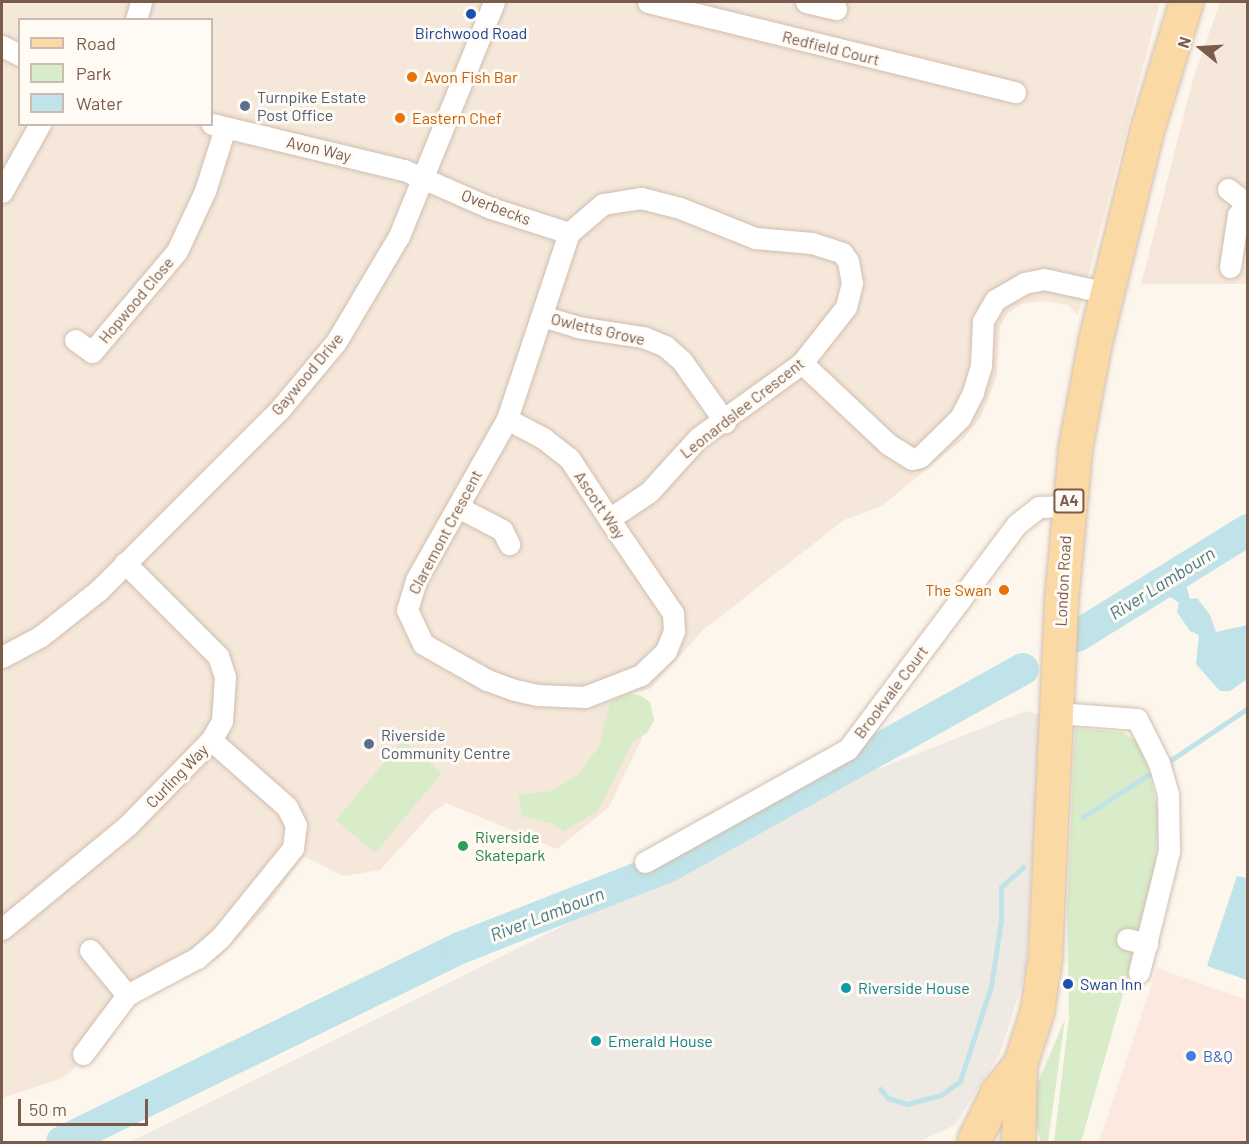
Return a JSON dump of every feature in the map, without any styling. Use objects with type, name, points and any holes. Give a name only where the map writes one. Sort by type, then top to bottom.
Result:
[{"type":"main road","name":"London Road","points":[[1018,1143],[1020,1064],[1037,1011],[1045,956],[1068,506],[1081,414],[1107,292],[1168,49],[1186,2]]},
{"type":"main road","name":"London Road","points":[[972,1141],[998,1091],[1020,1064]]},
{"type":"main road","name":"A4","points":[[972,1141],[997,1136],[1012,1143]]},
{"type":"street","points":[[137,18],[141,2]]},
{"type":"street","name":"Gaywood Drive","points":[[2,657],[74,612],[280,409],[336,342],[390,253],[425,177],[494,2]]},
{"type":"street","name":"Redfield Court","points":[[648,2],[1015,92]]},
{"type":"street","points":[[806,2],[836,11]]},
{"type":"street","points":[[2,46],[18,54]]},
{"type":"street","points":[[2,192],[39,126]]},
{"type":"street","name":"Avon Way","points":[[218,126],[425,177]]},
{"type":"street","name":"Hopwood Close","points":[[75,340],[92,352],[177,251],[205,191],[218,126]]},
{"type":"street","name":"Overbecks","points":[[425,177],[491,208],[569,233]]},
{"type":"street","points":[[1228,189],[1247,204],[1238,216],[1230,267]]},
{"type":"street","name":"Leonardslee Crescent","points":[[569,233],[603,204],[641,198],[680,208],[755,238],[831,246],[848,261],[852,283],[842,316],[802,363],[682,453],[649,492],[609,519]]},
{"type":"street","name":"Claremont Crescent","points":[[569,233],[507,419],[416,580],[407,610],[423,644],[488,680],[537,695],[560,697],[585,697],[641,675],[660,659],[674,631],[673,613]]},
{"type":"street","points":[[802,363],[888,444],[912,459],[920,457],[960,418],[973,392],[981,365],[983,321],[995,300],[1024,283],[1044,279],[1107,292]]},
{"type":"street","name":"Owletts Grove","points":[[542,316],[577,327],[643,337],[664,346],[682,361],[725,422]]},
{"type":"street","name":"Ascott Way","points":[[507,419],[558,447],[673,613]]},
{"type":"street","name":"Brookvale Court","points":[[645,862],[848,749],[1017,524],[1039,507],[1068,506]]},
{"type":"street","points":[[458,507],[502,530],[509,544]]},
{"type":"street","name":"Curling Way","points":[[2,929],[128,825],[211,740],[222,721],[225,677],[218,657],[124,563]]},
{"type":"street","points":[[1057,713],[1137,719],[1161,771],[1168,794],[1169,851],[1137,941],[1139,972]]},
{"type":"street","points":[[83,1054],[127,995],[196,958],[252,903],[292,848],[296,825],[287,807],[211,740]]},
{"type":"street","points":[[90,950],[127,995]]},
{"type":"shaded area","points":[[2,2],[1160,2],[1078,315],[1068,305],[1041,301],[1022,304],[1008,313],[1000,326],[997,376],[981,417],[963,439],[882,506],[844,520],[703,630],[651,688],[626,696],[642,738],[609,807],[557,849],[446,803],[432,813],[380,870],[343,876],[304,856],[266,908],[219,958],[137,998],[102,1051],[82,1069],[79,1065],[60,1079],[2,1098]]},
{"type":"shaded area","points":[[1220,2],[1247,2],[1247,284],[1141,284],[1193,79]]},
{"type":"shaded area","points":[[1026,711],[1040,715],[1026,971],[1000,1053],[955,1125],[918,1142],[130,1142],[875,770]]},
{"type":"shaded area","name":"B&Q","points":[[1157,968],[1247,1000],[1247,1142],[1099,1142]]},
{"type":"green space","points":[[629,694],[640,695],[650,702],[654,720],[647,733],[632,743],[598,811],[563,832],[553,824],[522,816],[518,795],[551,791],[578,775],[599,746],[610,702]]},
{"type":"green space","points":[[1075,728],[1122,732],[1137,741],[1146,759],[1159,814],[1154,885],[1081,1142],[1054,1142],[1069,1017],[1067,911]]},
{"type":"green space","points":[[403,740],[442,773],[375,853],[336,820]]},
{"type":"green space","points":[[1065,1019],[1048,1142],[1041,1142],[1035,1120],[1036,1087]]},
{"type":"water","points":[[1186,585],[1190,599],[1197,598],[1210,615],[1216,632],[1247,625],[1247,679],[1230,691],[1220,691],[1196,664],[1199,635],[1190,631],[1177,612],[1179,603],[1169,596]]},
{"type":"water","points":[[1237,876],[1247,878],[1247,980],[1207,966]]},
{"type":"waterway","name":"River Lambourn","points":[[1077,636],[1248,530]]},
{"type":"waterway","name":"River Lambourn","points":[[62,1142],[460,948],[669,866],[1023,669]]},
{"type":"waterway","points":[[1165,764],[1248,708]]},
{"type":"waterway","points":[[1083,817],[1157,769]]},
{"type":"waterway","points":[[880,1089],[888,1098],[907,1104],[941,1095],[960,1081],[991,986],[1001,921],[1001,887],[1023,867]]},
{"type":"place","name":"Birchwood Road","points":[[471,14]]},
{"type":"place","name":"Avon Fish Bar","points":[[412,77]]},
{"type":"place","name":"Turnpike Estate Post Office","points":[[245,106]]},
{"type":"place","name":"Eastern Chef","points":[[400,118]]},
{"type":"place","name":"The Swan","points":[[1004,590]]},
{"type":"place","name":"Riverside Community Centre","points":[[369,744]]},
{"type":"place","name":"Riverside Skatepark","points":[[463,846]]},
{"type":"place","name":"Swan Inn","points":[[1068,984]]},
{"type":"place","name":"Riverside House","points":[[846,988]]},
{"type":"place","name":"Emerald House","points":[[596,1041]]},
{"type":"place","name":"B&Q","points":[[1191,1056]]}]
